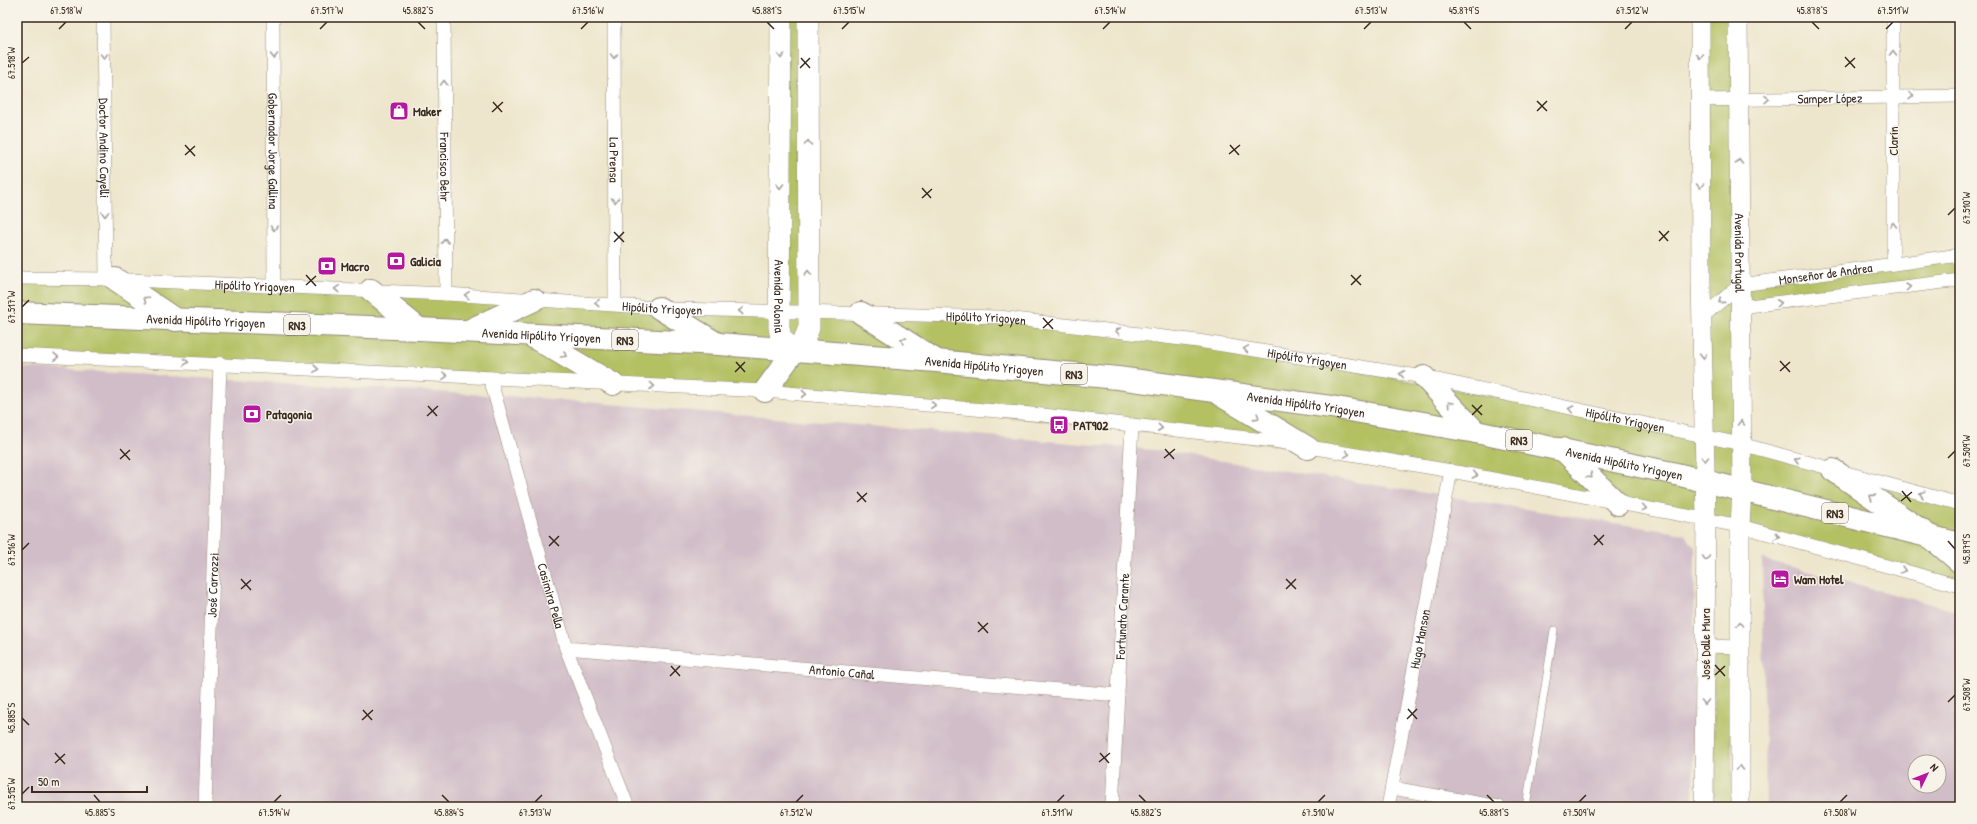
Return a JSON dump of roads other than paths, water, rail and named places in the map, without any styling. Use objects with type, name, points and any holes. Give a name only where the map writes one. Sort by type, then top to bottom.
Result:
[{"type":"highway","points":[[110,279],[176,320]]},
{"type":"highway","points":[[371,290],[419,329]]},
{"type":"highway","points":[[464,332],[534,300]]},
{"type":"highway","points":[[659,308],[719,344]]},
{"type":"highway","name":"Avenida Hipólito Yrigoyen","points":[[17,313],[419,329],[530,336],[719,344],[936,361],[1118,378],[1331,407],[1476,432],[1705,480],[1960,544]]},
{"type":"highway","points":[[861,313],[936,361]]},
{"type":"highway","points":[[530,336],[613,384]]},
{"type":"highway","points":[[765,391],[794,350]]},
{"type":"highway","points":[[1424,377],[1476,432]]},
{"type":"highway","points":[[1212,390],[1308,448]]},
{"type":"highway","points":[[1562,449],[1618,504]]},
{"type":"highway","points":[[1833,470],[1928,536],[1960,562]]},
{"type":"main road","name":"Avenida Polonia","points":[[781,17],[779,333],[785,343],[794,350],[803,342],[807,334],[808,312],[808,17]]},
{"type":"main road","points":[[1700,17],[1702,317],[1705,480]]},
{"type":"main road","name":"Avenida Portugal","points":[[1738,17],[1742,490]]},
{"type":"main road","name":"José Dalle Mura","points":[[1704,807],[1705,480]]},
{"type":"main road","points":[[1740,807],[1740,526],[1742,490]]},
{"type":"street","name":"Doctor Andino Cayelli","points":[[103,17],[110,279]]},
{"type":"street","name":"Gobernador Jorge Gallina","points":[[274,17],[274,286]]},
{"type":"street","name":"Francisco Behr","points":[[444,17],[446,294]]},
{"type":"street","name":"La Prensa","points":[[614,17],[616,304]]},
{"type":"street","name":"Clarín","points":[[1893,17],[1893,264]]},
{"type":"street","name":"Samper López","points":[[1700,100],[1960,96]]},
{"type":"street","name":"Monseñor de Andrea","points":[[1740,285],[1960,255]]},
{"type":"street","name":"Hipólito Yrigoyen","points":[[17,278],[110,279],[371,290],[616,304],[659,308],[999,317],[1198,341],[1424,377],[1741,444],[1960,504]]},
{"type":"street","name":"Monseñor de Andrea","points":[[1740,307],[1960,280]]},
{"type":"street","points":[[1702,317],[1740,285]]},
{"type":"street","points":[[17,355],[765,391],[1043,415],[1274,441],[1308,448],[1451,471],[1740,526],[1960,586]]},
{"type":"street","name":"José Carrozzi","points":[[205,807],[220,364]]},
{"type":"street","name":"Casimira Pella","points":[[490,378],[566,648],[628,807]]},
{"type":"street","name":"Fortunato Carante","points":[[1112,807],[1132,425]]},
{"type":"street","name":"Hugo Manson","points":[[1388,807],[1451,471]]},
{"type":"street","points":[[1705,646],[1740,647]]},
{"type":"street","name":"Antonio Cañal","points":[[566,648],[1118,695]]},
{"type":"street","points":[[1392,788],[1499,807]]},
{"type":"lane","points":[[1526,807],[1554,630]]},
{"type":"place","name":"Maker","points":[[399,111]]},
{"type":"place","name":"Galicia","points":[[396,261]]},
{"type":"place","name":"Macro","points":[[327,266]]},
{"type":"place","name":"Patagonia","points":[[252,414]]},
{"type":"place","name":"PAT902","points":[[1059,425]]},
{"type":"place","name":"Wam Hotel","points":[[1780,579]]}]
